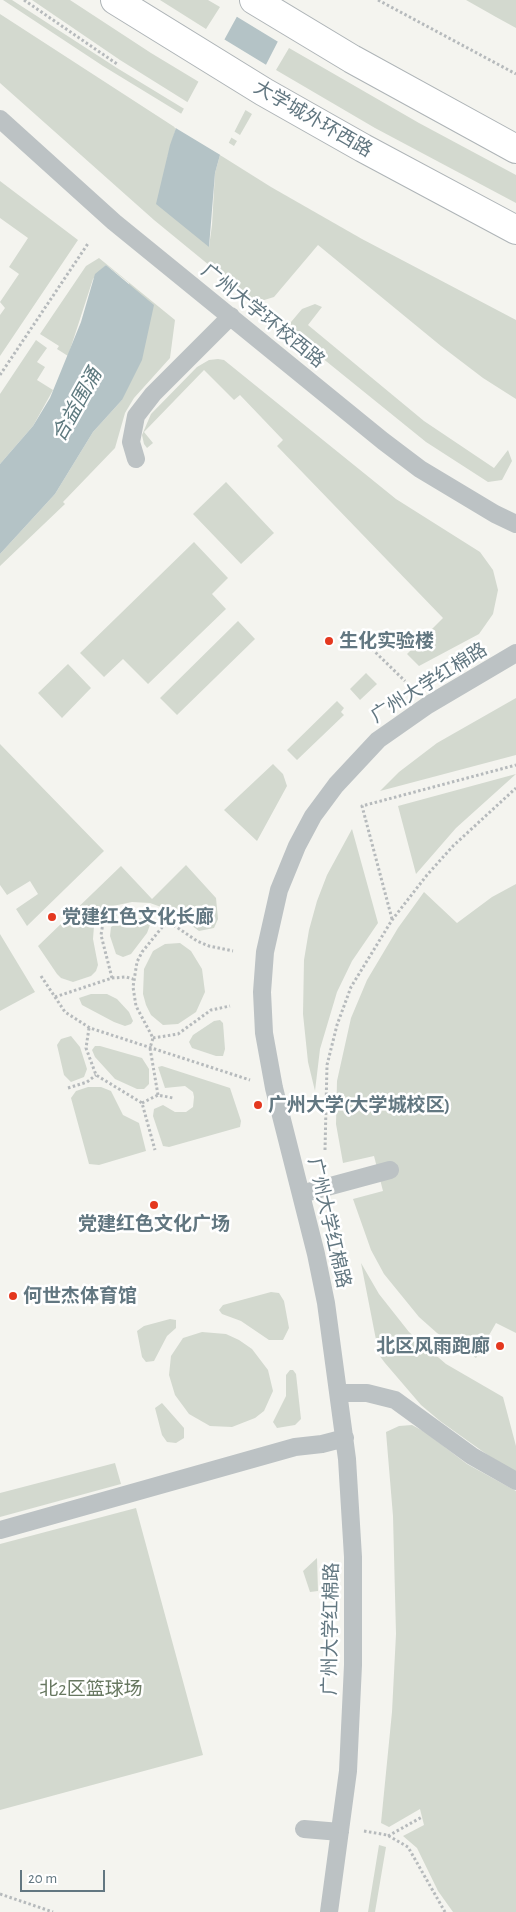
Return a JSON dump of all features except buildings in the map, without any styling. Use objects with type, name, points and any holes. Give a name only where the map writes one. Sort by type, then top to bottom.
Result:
[{"type":"main road","name":"大学城外环西路","points":[[115,0],[264,92],[372,153],[516,230]]},
{"type":"main road","points":[[254,0],[360,64],[516,149]]},
{"type":"lane","name":"广州大学环校西路","points":[[0,119],[114,222],[420,469],[495,514],[516,524]]},
{"type":"lane","points":[[136,459],[131,442],[136,416],[154,394],[231,316]]},
{"type":"lane","name":"广州大学红棉路","points":[[329,1912],[348,1771],[353,1665],[353,1557],[344,1438],[326,1304],[274,1088],[264,1033],[262,992],[265,952],[280,890],[297,846],[313,816],[341,779],[378,740],[428,705],[516,653]]},
{"type":"lane","points":[[301,1194],[390,1170]]},
{"type":"lane","points":[[339,1393],[368,1393],[395,1400],[472,1456],[516,1481]]},
{"type":"lane","points":[[0,1530],[130,1495],[154,1485],[286,1449],[344,1438]]},
{"type":"lane","points":[[304,1829],[340,1830]]},
{"type":"path","points":[[24,0],[117,64]]},
{"type":"path","points":[[378,0],[516,74]]},
{"type":"path","points":[[0,375],[89,242]]},
{"type":"path","points":[[372,649],[405,681]]},
{"type":"path","points":[[392,920],[362,806],[516,764]]},
{"type":"path","points":[[325,1150],[327,1065],[337,1025],[351,987],[392,920],[427,875],[453,846],[516,788]]},
{"type":"path","points":[[112,978],[101,935],[102,923],[121,911],[134,909],[148,910],[168,920],[197,941],[209,946],[233,951]]},
{"type":"path","points":[[158,1095],[150,1048],[153,1038],[136,1006],[133,980],[137,962],[142,952],[168,920]]},
{"type":"path","points":[[41,976],[65,1012],[90,1028],[274,1088]]},
{"type":"path","points":[[55,997],[112,978],[126,977],[133,980]]},
{"type":"path","points":[[153,1038],[178,1034],[211,1010],[230,1006]]},
{"type":"path","points":[[90,1028],[86,1048],[96,1075],[142,1103],[155,1150]]},
{"type":"path","points":[[68,1088],[87,1082],[96,1075]]},
{"type":"path","points":[[142,1103],[158,1095],[173,1098]]},
{"type":"path","points":[[388,1836],[422,1817]]},
{"type":"path","points":[[340,1830],[374,1832],[402,1843],[412,1852],[425,1880],[445,1912]]},
{"type":"path","points":[[0,1894],[53,1912]]},
{"type":"green space","points":[[3,0],[12,0],[117,68],[237,141],[234,146],[103,66]]},
{"type":"green space","points":[[32,0],[70,0],[151,53],[252,114],[240,135],[120,60]]},
{"type":"green space","points":[[160,0],[208,0],[220,7],[206,29]]},
{"type":"green space","points":[[466,0],[516,0],[516,28],[496,17]]},
{"type":"green space","points":[[0,14],[176,128],[167,159],[209,247],[215,173],[220,155],[271,187],[362,239],[516,320],[516,399],[483,378],[441,346],[318,245],[274,297],[261,301],[248,297],[154,220],[0,83]]},
{"type":"green space","points":[[289,48],[419,123],[516,175],[516,203],[375,128],[276,70]]},
{"type":"green space","points":[[0,181],[78,240],[0,356],[0,315],[5,308],[0,302],[19,274],[9,267],[28,238],[0,218]]},
{"type":"green space","points":[[99,258],[175,320],[170,358],[134,398],[125,413],[115,448],[63,502],[65,504],[0,566],[0,554],[55,494],[93,432],[122,400],[129,283],[106,265],[93,279],[68,356],[57,349],[59,346],[40,334],[86,266]]},
{"type":"green space","points":[[315,304],[322,307],[308,325],[424,421],[494,468],[508,450],[512,461],[502,480],[488,482],[426,442],[295,336],[291,330],[291,322],[302,309]]},
{"type":"green space","points":[[36,340],[47,348],[37,362],[45,367],[37,380],[53,390],[33,426],[0,464],[0,394]]},
{"type":"green space","points":[[209,360],[224,360],[396,499],[480,552],[493,570],[498,590],[493,614],[479,634],[419,666],[407,654],[443,618],[277,446],[283,440],[240,395],[234,400],[204,370],[144,432],[153,443],[147,448],[142,435],[151,414],[197,367]]},
{"type":"green space","points":[[226,482],[274,533],[241,564],[193,514]]},
{"type":"green space","points":[[194,542],[228,578],[212,594],[226,609],[148,684],[123,659],[104,677],[80,653]]},
{"type":"green space","points":[[238,621],[255,639],[177,715],[160,698]]},
{"type":"green space","points":[[68,664],[91,688],[62,718],[38,693]]},
{"type":"green space","points":[[366,673],[377,684],[360,700],[350,689]]},
{"type":"green space","points":[[516,698],[516,755],[380,791],[399,772],[437,743]]},
{"type":"green space","points":[[337,701],[344,708],[341,712],[344,715],[297,760],[287,750]]},
{"type":"green space","points":[[0,744],[104,851],[27,926],[16,909],[38,894],[30,881],[7,895],[0,885]]},
{"type":"green space","points":[[273,764],[283,774],[287,786],[257,841],[224,810]]},
{"type":"green space","points":[[516,774],[456,828],[416,874],[398,806]]},
{"type":"green space","points":[[352,829],[378,923],[352,961],[337,992],[320,1049],[315,1091],[308,1062],[303,1014],[304,960],[309,930],[317,901],[327,875]]},
{"type":"green space","points":[[186,865],[216,898],[218,919],[214,928],[199,931],[172,911],[150,903],[132,902],[113,906],[101,914],[94,926],[93,939],[98,965],[96,971],[91,976],[73,982],[61,978],[57,974],[38,946],[121,866],[152,899]]},
{"type":"green space","points":[[516,884],[516,1333],[496,1323],[476,1358],[437,1333],[419,1317],[384,1274],[371,1250],[353,1199],[383,1191],[374,1156],[343,1163],[336,1124],[337,1081],[351,1018],[367,980],[398,928],[424,892],[457,923],[492,897]]},
{"type":"green space","points":[[146,919],[150,925],[147,933],[131,954],[123,957],[116,954],[110,936],[111,927],[120,921]]},
{"type":"green space","points":[[0,934],[35,992],[0,1011]]},
{"type":"green space","points":[[180,943],[191,951],[202,969],[205,992],[196,1012],[178,1024],[163,1025],[151,1015],[146,1005],[143,994],[144,969],[153,951],[165,944]]},
{"type":"green space","points":[[91,994],[107,994],[117,999],[129,1012],[133,1021],[131,1024],[125,1026],[114,1022],[82,1005],[79,998]]},
{"type":"green space","points":[[220,1020],[223,1023],[225,1049],[223,1056],[216,1056],[192,1048],[189,1042],[193,1035],[214,1021]]},
{"type":"green space","points":[[71,1036],[80,1047],[87,1069],[84,1077],[71,1082],[64,1075],[57,1045],[61,1039]]},
{"type":"green space","points":[[95,1046],[142,1058],[149,1069],[149,1084],[144,1089],[137,1089],[115,1079],[95,1057],[92,1050]]},
{"type":"green space","points":[[162,1066],[230,1088],[241,1121],[240,1127],[169,1147],[163,1146],[153,1116],[154,1109],[163,1105],[175,1112],[186,1112],[193,1107],[194,1097],[193,1092],[185,1086],[165,1088],[158,1067]]},
{"type":"green space","points":[[88,1087],[101,1087],[111,1091],[123,1115],[139,1123],[146,1151],[99,1165],[89,1164],[71,1098],[76,1091]]},
{"type":"green space","points":[[361,1263],[379,1294],[409,1332],[446,1364],[503,1397],[516,1446],[516,1472],[489,1456],[421,1405],[379,1355]]},
{"type":"green space","points":[[271,1292],[279,1293],[284,1301],[289,1328],[283,1340],[269,1340],[241,1321],[222,1314],[219,1310],[223,1305]]},
{"type":"green space","points":[[170,1319],[176,1320],[176,1328],[167,1336],[154,1361],[146,1362],[142,1357],[137,1331],[144,1326]]},
{"type":"green space","points":[[202,1332],[226,1334],[239,1340],[252,1349],[268,1370],[273,1391],[264,1411],[255,1418],[232,1427],[210,1426],[189,1414],[175,1395],[169,1375],[171,1356],[183,1338]]},
{"type":"green space","points":[[290,1370],[293,1370],[296,1374],[301,1419],[295,1425],[277,1428],[273,1422],[286,1396],[286,1375]]},
{"type":"green space","points":[[162,1403],[184,1428],[184,1438],[176,1443],[167,1442],[162,1435],[155,1408]]},
{"type":"green space","points":[[412,1425],[425,1432],[467,1464],[516,1491],[516,1912],[453,1912],[438,1891],[417,1848],[403,1836],[424,1825],[420,1809],[389,1827],[381,1823],[392,1712],[396,1634],[393,1516],[386,1432],[399,1426]]},
{"type":"green space","points":[[115,1463],[121,1484],[0,1517],[0,1493]]},
{"type":"green space","name":"北2区篮球场","points":[[136,1508],[203,1755],[0,1810],[0,1544]]},
{"type":"green space","points":[[317,1558],[318,1591],[310,1592],[303,1571]]},
{"type":"green space","points":[[379,1845],[386,1847],[375,1912],[368,1912]]},
{"type":"water","points":[[246,0],[299,0],[220,155],[215,173],[209,247],[156,204],[176,128]]},
{"type":"water","name":"合益围涌","points":[[106,265],[154,305],[142,360],[122,400],[93,432],[55,494],[0,554],[0,464],[33,426],[50,398],[81,322],[95,274]]},
{"type":"pier","points":[[243,0],[302,0],[280,43],[234,15]]},
{"type":"pier","points":[[222,38],[268,66],[222,156],[174,127]]},
{"type":"place","name":"生化实验楼","points":[[329,641]]},
{"type":"place","name":"党建红色文化长廊","points":[[52,917]]},
{"type":"place","name":"广州大学(大学城校区)","points":[[258,1105]]},
{"type":"place","name":"党建红色文化广场","points":[[154,1205]]},
{"type":"place","name":"何世杰体育馆","points":[[13,1296]]},
{"type":"place","name":"北区风雨跑廊","points":[[500,1346]]}]
